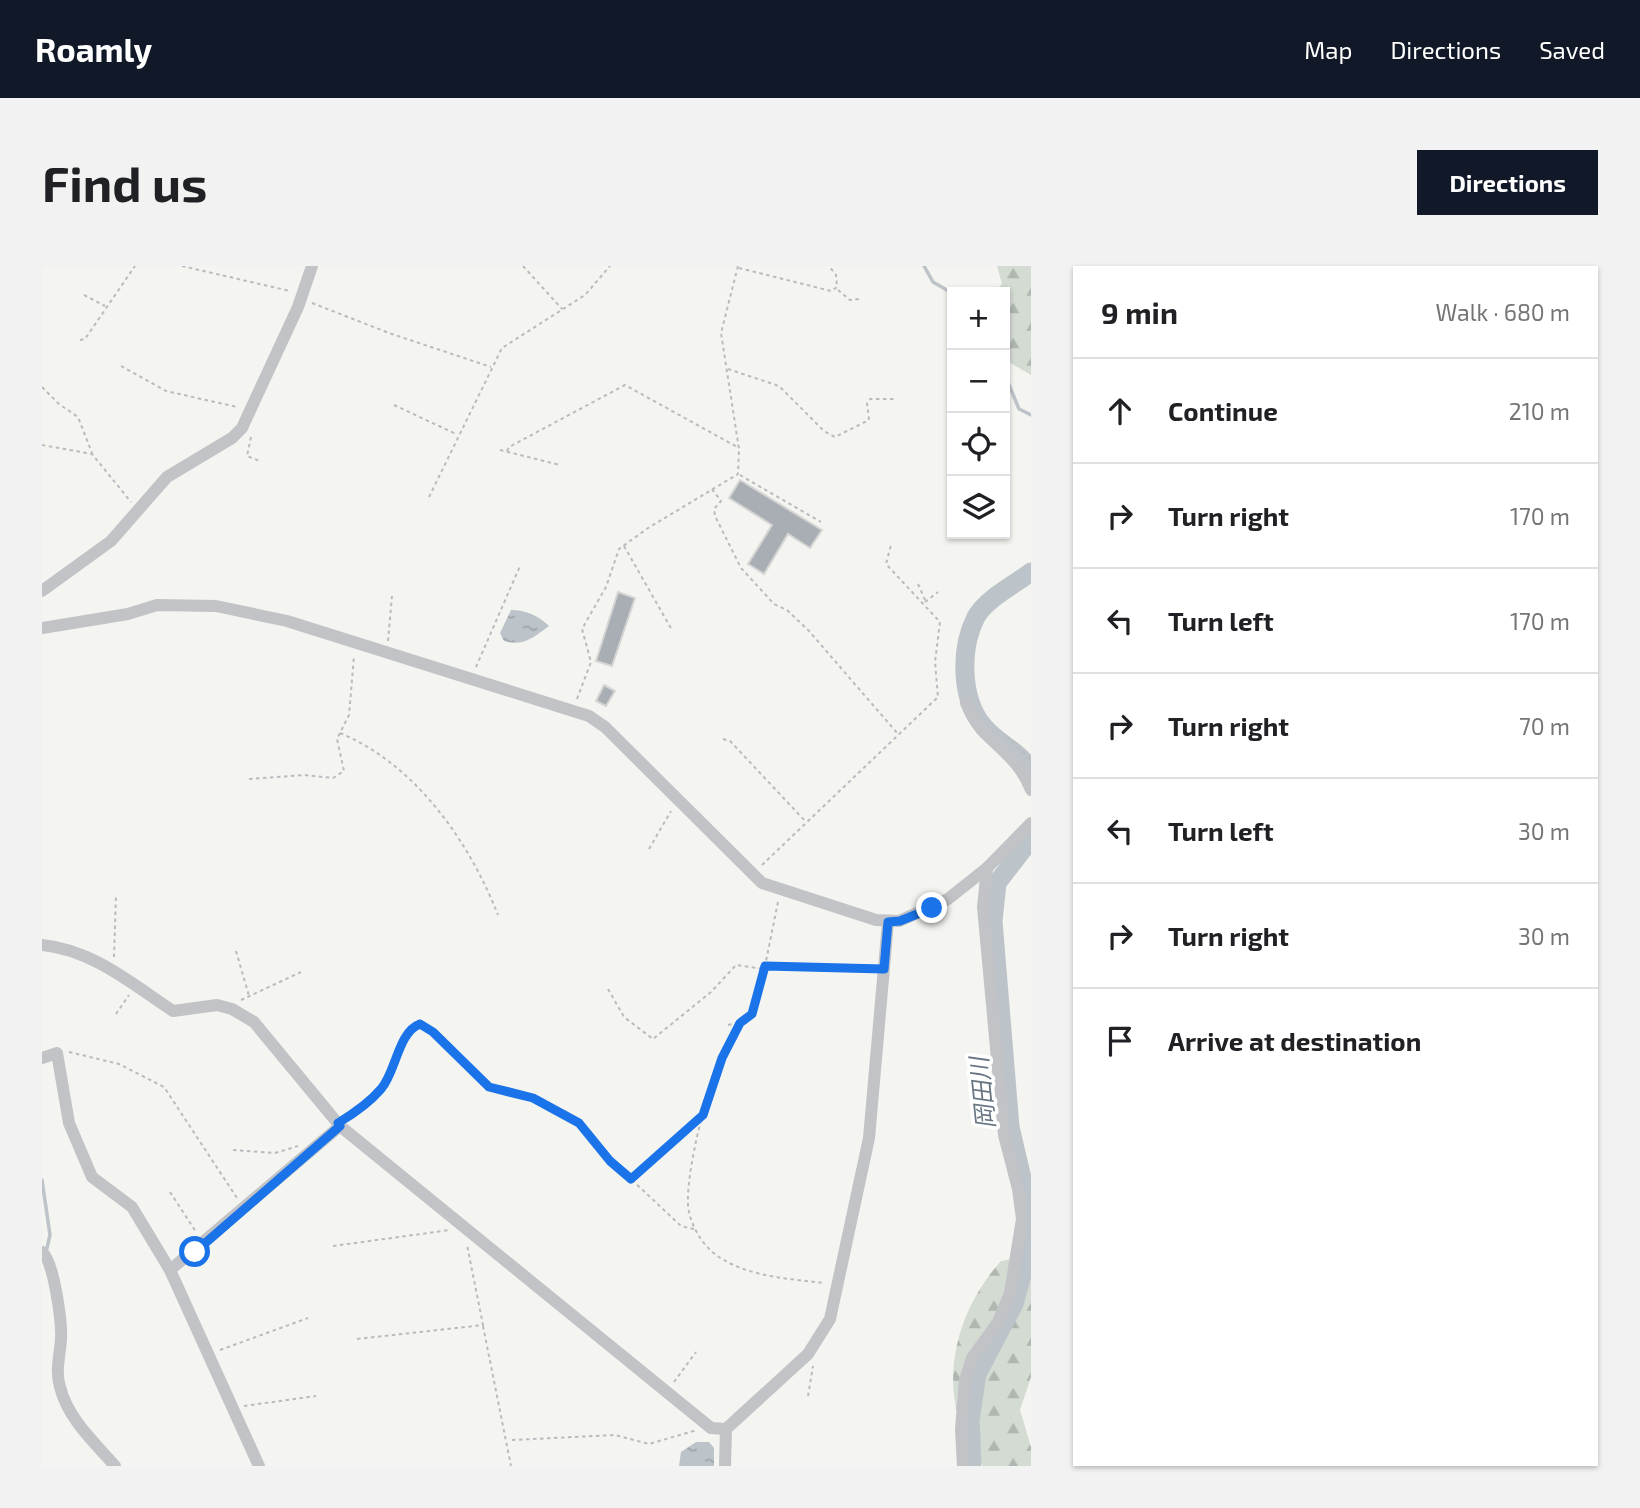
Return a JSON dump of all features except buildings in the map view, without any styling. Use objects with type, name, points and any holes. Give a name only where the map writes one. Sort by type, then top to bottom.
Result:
[{"type":"street","points":[[42,591],[111,541],[167,477],[232,438],[240,429],[302,297],[312,266]]},
{"type":"street","points":[[42,628],[179,603],[216,606],[287,621],[572,710],[597,720],[762,883],[888,922],[900,921],[932,908],[987,868],[1031,823]]},
{"type":"street","points":[[966,703],[983,734],[1020,766],[1031,790]]},
{"type":"street","points":[[962,1466],[965,1380],[972,1358],[998,1322],[1010,1293],[1022,1219],[1018,1189],[1004,1135],[983,907],[987,868]]},
{"type":"street","points":[[724,1466],[726,1429],[809,1352],[830,1319],[869,1138],[888,922]]},
{"type":"street","points":[[42,945],[76,952],[110,968],[173,1011],[198,1006],[227,1007],[254,1022],[339,1124],[711,1427],[726,1429]]},
{"type":"street","points":[[42,1058],[57,1054],[69,1123],[92,1177],[132,1207],[170,1270],[259,1466]]},
{"type":"street","points":[[170,1270],[245,1209],[339,1124]]},
{"type":"street","points":[[45,1254],[61,1329],[59,1385],[70,1413],[115,1466]]},
{"type":"path","points":[[80,340],[85,339],[135,266]]},
{"type":"path","points":[[182,266],[302,297],[491,367]]},
{"type":"path","points":[[523,266],[563,310]]},
{"type":"path","points":[[429,497],[491,367],[508,343],[585,295],[610,266]]},
{"type":"path","points":[[829,266],[836,275],[836,289]]},
{"type":"path","points":[[738,474],[740,449],[722,321],[738,267],[831,291],[836,289]]},
{"type":"path","points":[[836,289],[850,300],[860,299]]},
{"type":"path","points":[[84,295],[107,307]]},
{"type":"path","points":[[121,366],[166,391],[250,411]]},
{"type":"path","points":[[727,369],[742,371],[779,386],[824,430],[835,437],[869,421],[867,402],[870,399],[894,399]]},
{"type":"path","points":[[507,452],[509,447],[625,385],[740,449]]},
{"type":"path","points":[[42,387],[59,404],[78,417],[92,454],[136,512]]},
{"type":"path","points":[[394,405],[457,435]]},
{"type":"path","points":[[240,429],[252,438],[247,456],[260,461]]},
{"type":"path","points":[[42,445],[92,454]]},
{"type":"path","points":[[500,450],[560,464]]},
{"type":"path","points":[[572,710],[591,662],[582,629],[606,587],[619,549],[738,474]]},
{"type":"path","points":[[738,474],[821,522]]},
{"type":"path","points":[[712,489],[721,501],[714,509],[715,516],[741,568],[774,604],[787,610],[809,631],[898,734]]},
{"type":"path","points":[[624,545],[672,630]]},
{"type":"path","points":[[752,874],[938,697],[935,654],[940,622],[886,564],[891,545]]},
{"type":"path","points":[[472,677],[520,566]]},
{"type":"path","points":[[918,584],[925,603]]},
{"type":"path","points":[[925,603],[937,592]]},
{"type":"path","points":[[386,650],[392,596]]},
{"type":"path","points":[[249,779],[339,775],[344,765],[338,746],[340,733],[349,715],[358,642]]},
{"type":"path","points":[[340,733],[375,751],[423,793],[470,857],[498,915]]},
{"type":"path","points":[[1002,734],[1022,748],[1031,760]]},
{"type":"path","points":[[723,739],[730,741],[806,823]]},
{"type":"path","points":[[649,849],[667,814],[681,804]]},
{"type":"path","points":[[780,890],[765,967],[752,1014],[740,1023],[711,1083],[703,1115],[688,1209],[695,1229],[711,1251],[735,1266],[767,1275],[838,1285]]},
{"type":"path","points":[[110,968],[114,959],[116,895]]},
{"type":"path","points":[[236,951],[249,996]]},
{"type":"path","points":[[608,989],[624,1017],[653,1039],[711,992],[736,965],[884,969]]},
{"type":"path","points":[[227,1007],[301,972]]},
{"type":"path","points":[[116,1014],[134,985]]},
{"type":"path","points":[[728,1025],[740,1023]]},
{"type":"path","points":[[339,1124],[381,1089],[393,1072],[406,1038],[420,1024],[433,1032],[489,1087],[533,1098],[579,1123],[610,1161],[681,1226],[695,1229]]},
{"type":"path","points":[[57,1054],[73,1052],[119,1064],[164,1087],[245,1209]]},
{"type":"path","points":[[631,1179],[703,1115]]},
{"type":"path","points":[[233,1150],[275,1153],[302,1145]]},
{"type":"path","points":[[170,1192],[205,1243]]},
{"type":"path","points":[[333,1246],[464,1226]]},
{"type":"path","points":[[466,1243],[511,1466]]},
{"type":"path","points":[[208,1354],[308,1318]]},
{"type":"path","points":[[356,1339],[483,1325]]},
{"type":"path","points":[[668,1391],[696,1352]]},
{"type":"path","points":[[808,1396],[813,1362],[809,1352]]},
{"type":"path","points":[[231,1408],[316,1396]]},
{"type":"path","points":[[512,1440],[615,1435],[649,1444],[711,1427]]},
{"type":"green space","points":[[997,266],[1031,266],[1031,375],[1010,363],[1010,287],[999,287],[1002,284]]},
{"type":"green space","points":[[1031,1256],[1031,1377],[1020,1410],[1031,1447],[1031,1466],[983,1466],[957,1412],[953,1371],[956,1351],[968,1312],[988,1277],[1001,1261]]},
{"type":"water","points":[[511,610],[532,614],[549,626],[523,642],[504,641],[500,633]]},
{"type":"water","points":[[696,1442],[709,1442],[714,1448],[714,1466],[679,1466],[681,1452]]},
{"type":"waterway","points":[[924,266],[933,282],[947,290]]},
{"type":"waterway","points":[[1010,387],[1019,409],[1031,415]]},
{"type":"waterway","name":"岡田川","points":[[1031,572],[981,610],[971,629],[965,658],[967,688],[976,716],[984,727],[1021,758],[1031,771]]},
{"type":"waterway","name":"岡田川","points":[[972,1466],[970,1420],[977,1374],[1014,1304],[1029,1249],[1029,1208],[1010,1127],[993,921],[997,883],[1031,839]]},
{"type":"waterway","points":[[42,1180],[50,1235],[46,1252]]},
{"type":"route","points":[[195,1252],[340,1126],[338,1123],[381,1089],[393,1072],[406,1038],[411,1030],[420,1024],[433,1032],[489,1087],[518,1092],[579,1123],[587,1129],[610,1161],[631,1179],[694,1120],[703,1115],[711,1083],[722,1058],[740,1023],[752,1014],[765,966],[884,969],[888,922],[900,921],[932,908]]}]
